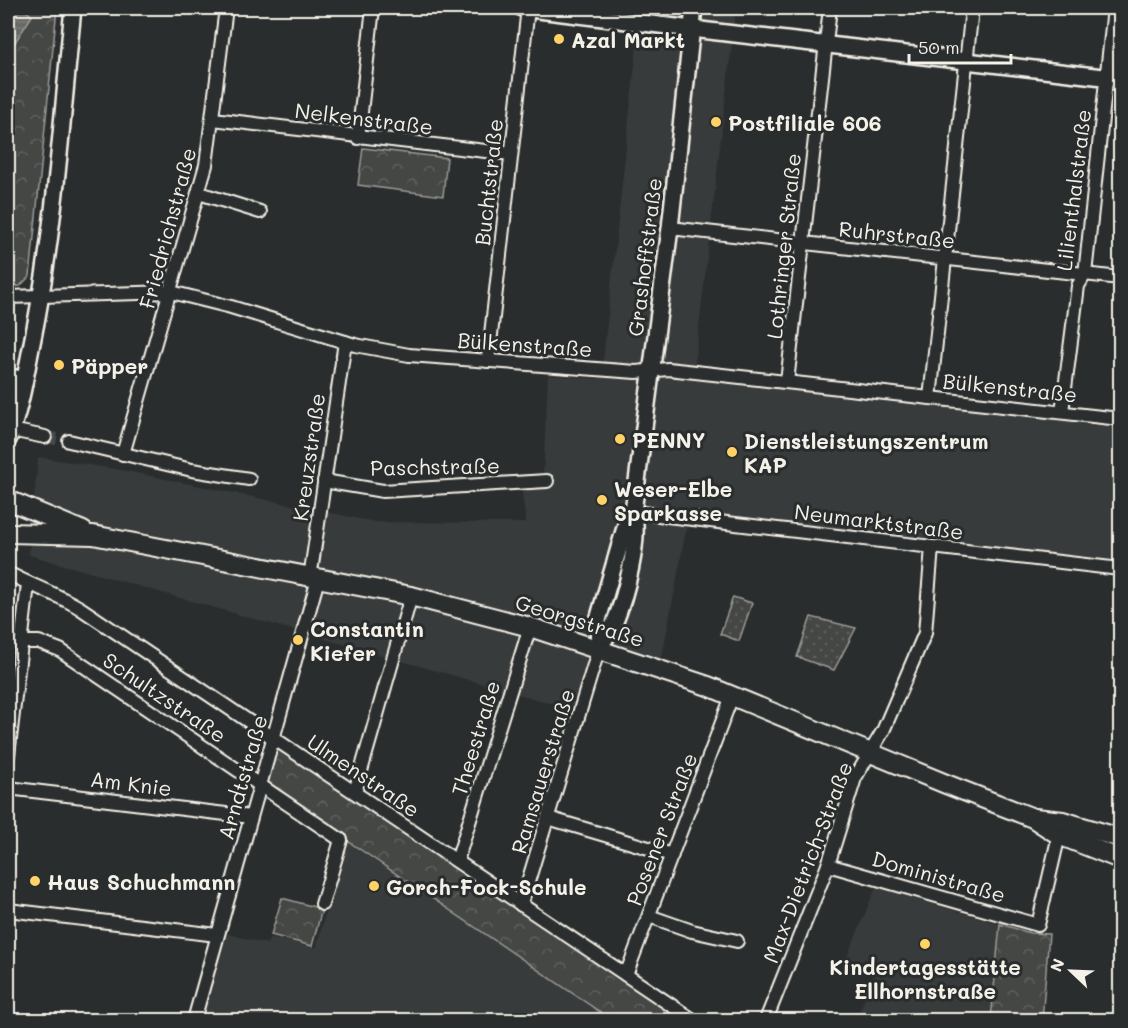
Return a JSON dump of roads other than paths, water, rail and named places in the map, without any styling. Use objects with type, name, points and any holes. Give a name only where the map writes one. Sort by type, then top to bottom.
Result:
[{"type":"main road","name":"Georgstraße","points":[[8,500],[93,535]]},
{"type":"main road","name":"Georgstraße","points":[[8,533],[93,535],[411,596],[530,627],[599,648],[732,696],[1034,818],[1059,835],[1120,859]]},
{"type":"main road","name":"Georgstraße","points":[[1034,818],[1064,821],[1120,838]]},
{"type":"street","points":[[45,437],[9,435],[41,296],[53,209],[73,8]]},
{"type":"street","name":"Friedrichstraße","points":[[123,454],[199,193],[213,119],[226,8]]},
{"type":"street","points":[[358,138],[373,8]]},
{"type":"street","points":[[522,8],[1114,78]]},
{"type":"street","name":"Buchtstraße","points":[[488,361],[528,8]]},
{"type":"street","name":"Grashoffstraße","points":[[599,648],[598,620],[626,524],[633,512],[670,228],[694,8]]},
{"type":"street","name":"Lothringer Straße","points":[[787,382],[830,8]]},
{"type":"street","points":[[930,398],[972,8]]},
{"type":"street","name":"Lilienthalstraße","points":[[1062,412],[1078,286],[1085,274],[1114,78],[1114,8]]},
{"type":"street","name":"Nelkenstraße","points":[[213,119],[358,138],[511,154]]},
{"type":"street","points":[[199,193],[260,212]]},
{"type":"street","name":"Ruhrstraße","points":[[670,228],[1120,278]]},
{"type":"street","name":"Bülkenstraße","points":[[8,297],[171,292],[231,307],[345,342],[409,355],[636,372],[668,369],[1120,419]]},
{"type":"street","points":[[8,403],[34,334]]},
{"type":"street","name":"Kreuzstraße","points":[[314,579],[324,481],[345,342]]},
{"type":"street","points":[[8,382],[24,357]]},
{"type":"street","points":[[69,441],[192,470],[249,479]]},
{"type":"street","name":"Paschstraße","points":[[324,481],[383,491],[547,481]]},
{"type":"street","name":"Neumarktstraße","points":[[633,512],[1120,569]]},
{"type":"street","name":"Max-Dietrich-Straße","points":[[766,1020],[828,865],[855,778],[883,731],[925,633],[932,547]]},
{"type":"street","name":"Ulmenstraße","points":[[8,573],[71,603],[693,1020]]},
{"type":"street","name":"Arndtstraße","points":[[194,1020],[273,737],[314,579]]},
{"type":"street","points":[[8,756],[28,584]]},
{"type":"street","points":[[355,792],[411,596]]},
{"type":"street","name":"Theestraße","points":[[457,861],[530,627]]},
{"type":"street","name":"Schultzstraße","points":[[21,642],[39,642],[60,650],[341,840],[322,904]]},
{"type":"street","name":"Ramsauerstraße","points":[[521,905],[599,648]]},
{"type":"street","name":"Posener Straße","points":[[626,975],[732,696]]},
{"type":"street","name":"Am Knie","points":[[8,788],[251,817]]},
{"type":"street","points":[[548,818],[672,855]]},
{"type":"street","name":"Doministraße","points":[[828,865],[1038,925],[1059,835]]},
{"type":"street","points":[[8,910],[217,935]]},
{"type":"street","points":[[649,916],[692,931],[737,941]]},
{"type":"tunnel","points":[[45,437],[69,441]]},
{"type":"place","name":"Azal Markt","points":[[559,39]]},
{"type":"place","name":"Postfiliale 606","points":[[716,122]]},
{"type":"place","name":"Päpper","points":[[59,365]]},
{"type":"place","name":"PENNY","points":[[620,439]]},
{"type":"place","name":"Dienstleistungszentrum KAP","points":[[732,452]]},
{"type":"place","name":"Weser-Elbe Sparkasse","points":[[602,500]]},
{"type":"place","name":"Constantin Kiefer","points":[[298,640]]},
{"type":"place","name":"Haus Schuchmann","points":[[35,881]]},
{"type":"place","name":"Gorch-Fock-Schule","points":[[374,886]]},
{"type":"place","name":"Kindertagesstätte Ellhornstraße","points":[[925,944]]}]
